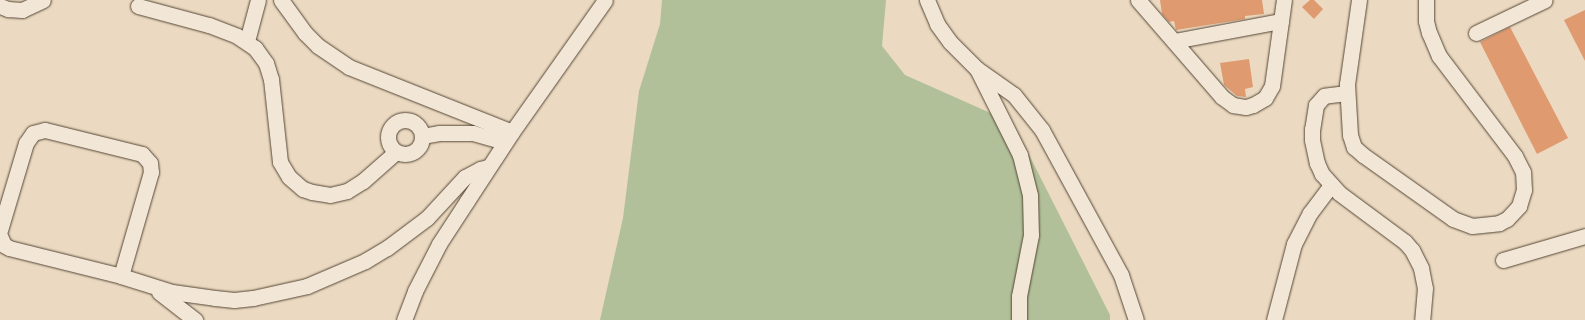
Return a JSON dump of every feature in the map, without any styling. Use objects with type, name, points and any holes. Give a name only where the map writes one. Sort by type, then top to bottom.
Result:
[{"type":"street","points":[[3,10],[22,10],[43,0]]},
{"type":"street","points":[[247,41],[258,0]]},
{"type":"street","points":[[281,0],[305,33],[318,46],[349,67],[508,137]]},
{"type":"street","points":[[404,320],[415,291],[440,244],[488,167],[605,0]]},
{"type":"street","points":[[927,0],[932,14],[943,33],[977,69],[1014,95],[1042,130],[1121,275],[1136,320]]},
{"type":"street","points":[[1138,0],[1222,98],[1233,105],[1246,107],[1253,106],[1265,98],[1272,86],[1284,0]]},
{"type":"street","points":[[1359,0],[1347,93],[1351,141],[1354,147],[1362,156],[1443,212],[1463,223],[1472,226],[1490,225],[1507,219],[1520,202],[1524,190],[1523,172],[1520,164],[1440,56],[1429,33],[1426,21],[1426,0]]},
{"type":"street","points":[[1476,33],[1545,0]]},
{"type":"street","points":[[138,6],[209,25],[247,41],[261,55],[272,80],[278,153],[284,170],[296,183],[312,192],[330,195],[339,194],[355,187],[396,152]]},
{"type":"street","points":[[1174,41],[1281,21]]},
{"type":"street","points":[[977,69],[1020,155],[1030,195],[1032,235],[1019,296],[1019,320]]},
{"type":"street","points":[[1347,93],[1324,96],[1316,105],[1312,129],[1313,151],[1322,174],[1331,185],[1339,193],[1405,242],[1412,250],[1421,268],[1425,288],[1422,320]]},
{"type":"street","points":[[408,120],[418,126],[422,136],[420,147],[416,151],[406,154],[396,152],[389,143],[388,137],[392,126],[396,122],[408,120]]},
{"type":"street","points":[[0,230],[26,143],[30,136],[36,131],[45,130],[142,154],[150,163],[151,172],[121,276]]},
{"type":"street","points":[[422,136],[439,133],[467,133],[508,137]]},
{"type":"street","points":[[0,236],[4,245],[9,248],[121,276],[149,286],[196,296],[234,300],[271,296],[307,286],[360,264],[387,248],[427,218],[465,177],[480,169],[488,167]]},
{"type":"street","points":[[1274,320],[1294,244],[1310,213],[1331,185]]},
{"type":"street","points":[[1503,260],[1585,236]]},
{"type":"street","points":[[149,286],[168,297],[196,320]]},
{"type":"green space","points":[[662,0],[886,0],[882,46],[905,75],[1013,123],[1110,315],[1110,320],[600,320],[623,218],[639,91],[660,24]]},
{"type":"building","points":[[1160,0],[1262,0],[1264,14],[1245,16],[1245,19],[1176,30],[1174,21],[1169,22],[1162,14]]},
{"type":"building","points":[[1310,0],[1314,0],[1323,9],[1314,19],[1302,7]]},
{"type":"building","points":[[1585,10],[1585,61],[1564,20]]},
{"type":"building","points":[[1510,27],[1568,138],[1537,154],[1480,42]]},
{"type":"building","points":[[1249,59],[1253,87],[1245,89],[1246,97],[1237,96],[1224,85],[1220,63]]}]
